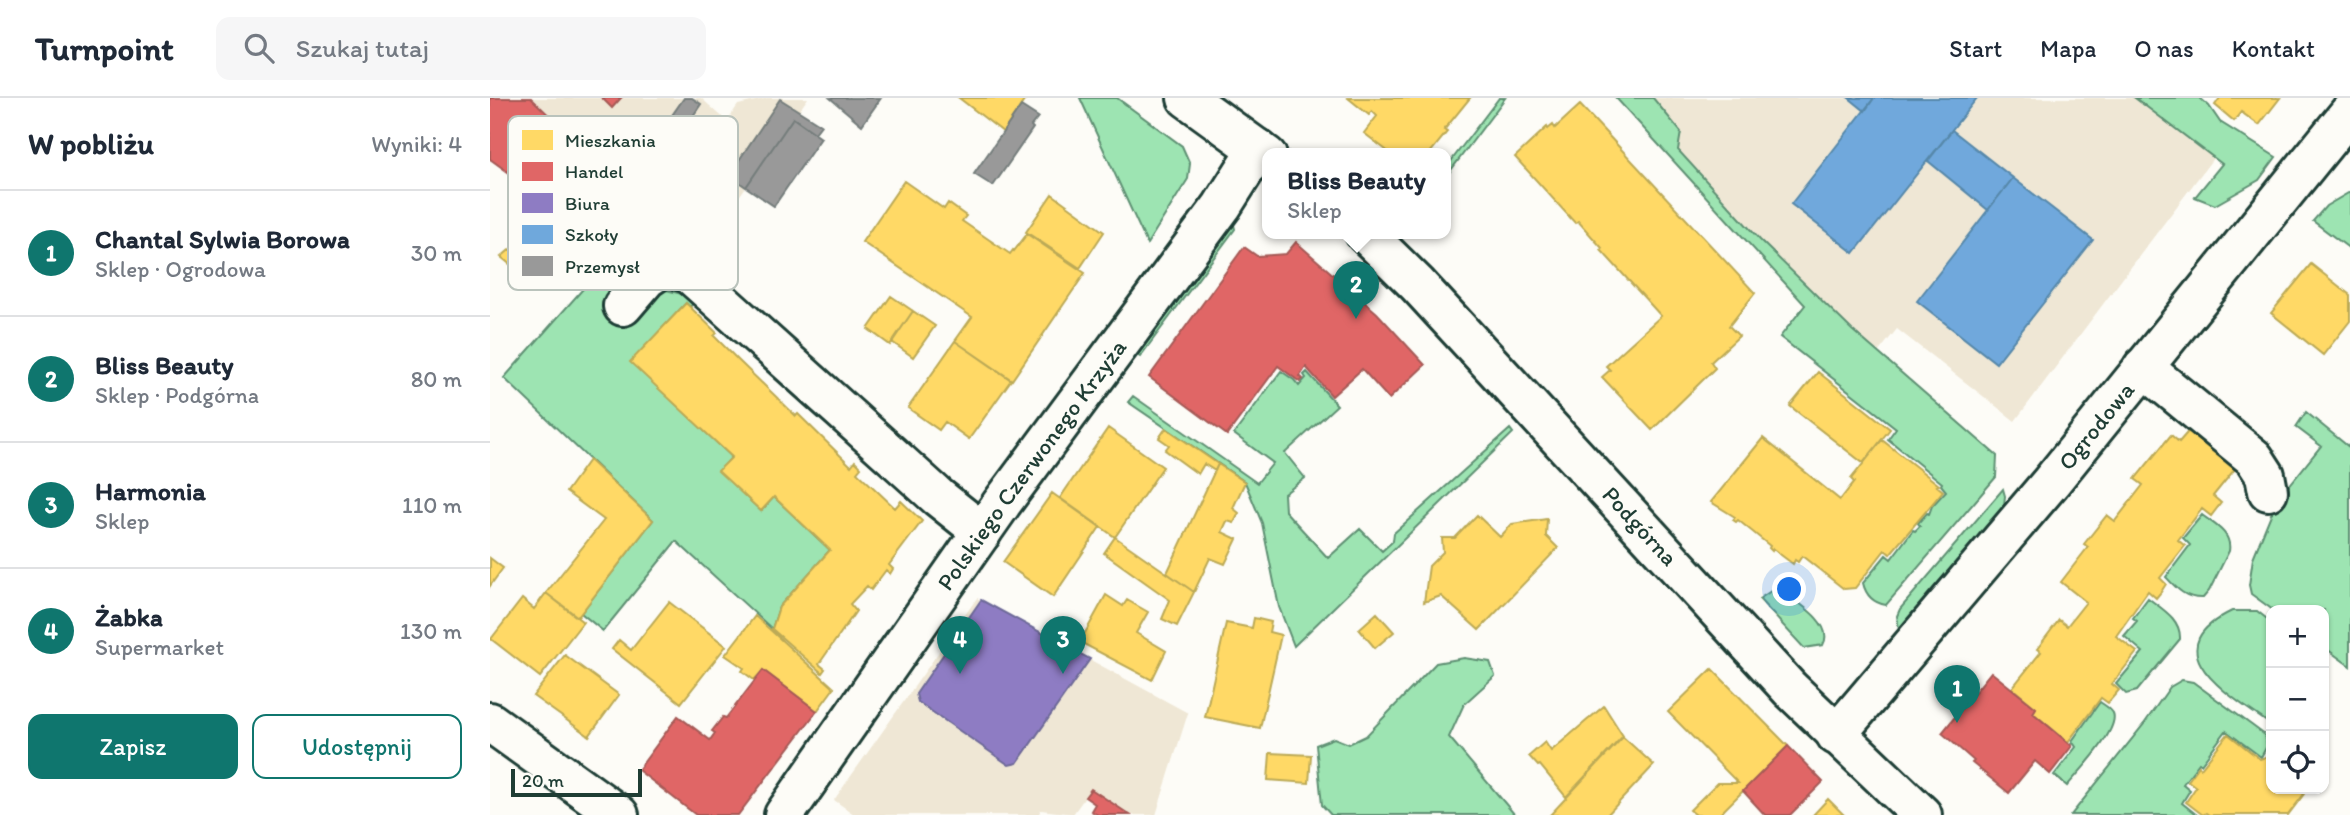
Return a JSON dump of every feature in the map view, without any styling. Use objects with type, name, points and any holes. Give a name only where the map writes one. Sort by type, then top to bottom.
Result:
[{"type":"street","points":[[1208,105],[1262,153]]},
{"type":"street","name":"Ogrodowa","points":[[1836,735],[2051,482],[2350,112]]},
{"type":"street","name":"Polskiego Czerwonego Krzyża","points":[[789,813],[982,532],[1262,153]]},
{"type":"street","name":"Podgórna","points":[[1371,239],[1417,284],[1790,689],[1922,815]]},
{"type":"street","points":[[623,306],[637,290]]},
{"type":"street","points":[[708,290],[938,497],[982,532]]},
{"type":"street","points":[[2143,367],[2254,458],[2265,475],[2269,491]]},
{"type":"street","points":[[490,722],[619,815]]},
{"type":"shaded area","points":[[531,98],[701,98],[721,116],[550,116]]},
{"type":"shaded area","points":[[768,98],[808,98],[738,198],[738,116],[730,116],[738,105]]},
{"type":"shaded area","points":[[1616,98],[2155,98],[2220,149],[2015,421],[1897,329],[1865,369]]},
{"type":"shaded area","points":[[977,598],[1188,713],[1156,815],[1130,815],[1091,789],[1073,814],[1041,810],[1038,815],[855,815],[834,800]]},
{"type":"green space","points":[[1080,98],[1117,98],[1182,146],[1190,164],[1188,179],[1147,244]]},
{"type":"green space","points":[[1499,98],[1505,98],[1451,170],[1451,161]]},
{"type":"green space","points":[[1616,98],[1653,98],[1681,132],[1678,150],[1760,240],[1852,330],[1997,456],[1996,477],[1886,605],[1871,598],[1863,583],[1886,555],[1891,559],[1913,530],[1920,526],[1918,523],[1929,514],[1932,506],[1946,491],[1942,483],[1888,439],[1896,428],[1780,337],[1805,305]]},
{"type":"green space","points":[[2135,98],[2200,98],[2220,122],[2276,157],[2259,180],[2215,205],[2195,197],[2222,164]]},
{"type":"green space","points":[[2350,192],[2350,249],[2313,221],[2326,206]]},
{"type":"green space","points":[[1233,221],[1235,229],[1140,357],[1137,355]]},
{"type":"green space","points":[[582,290],[615,290],[604,301],[628,324],[657,294],[666,290],[682,294],[693,303],[690,307],[686,303],[631,362],[732,457],[719,471],[761,511],[774,497],[830,550],[779,607],[772,629],[676,541],[603,631],[581,613],[653,520],[504,378]]},
{"type":"green space","points":[[1281,371],[1299,386],[1306,378],[1304,375],[1307,372],[1337,405],[1285,453],[1305,478],[1284,494],[1285,511],[1328,558],[1360,529],[1382,551],[1393,541],[1394,533],[1510,429],[1513,433],[1294,646],[1279,607],[1262,523],[1245,482],[1128,402],[1133,396],[1257,483],[1273,463],[1234,434]]},
{"type":"green space","points":[[2306,412],[2350,448],[2350,666],[2329,651],[2329,605],[2266,605],[2251,594],[2249,585],[2253,558],[2276,502],[2321,446],[2296,427]]},
{"type":"green space","points":[[2003,489],[2003,514],[1899,630],[1897,616],[1900,609]]},
{"type":"green space","points":[[2202,515],[2225,534],[2229,551],[2209,591],[2203,598],[2197,598],[2182,592],[2166,577],[2190,545],[2183,538]]},
{"type":"green space","points":[[1777,587],[1818,620],[1825,637],[1823,645],[1804,648],[1759,599]]},
{"type":"green space","points":[[2148,598],[2174,620],[2180,639],[2137,691],[2126,694],[2116,684],[2143,652],[2124,636],[2137,621],[2133,618]]},
{"type":"green space","points":[[2232,611],[2257,611],[2266,618],[2266,721],[2220,687],[2206,672],[2198,657],[2198,642],[2208,626]]},
{"type":"green space","points":[[1464,658],[1490,662],[1495,676],[1464,704],[1449,737],[1515,815],[1331,815],[1322,805],[1316,745],[1334,738],[1349,744],[1366,736],[1436,663]]},
{"type":"green space","points":[[2182,680],[2193,682],[2265,735],[2266,748],[2261,757],[2226,731],[2183,784],[2190,790],[2182,803],[2197,815],[2071,815],[2144,724],[2170,687]]},
{"type":"green space","points":[[2100,702],[2113,713],[2110,730],[2097,751],[2067,786],[2054,775],[2076,747],[2072,741]]},
{"type":"building: Mieszkania","points":[[959,98],[1026,98],[1003,132]]},
{"type":"building: Mieszkania","points":[[1348,98],[1470,98],[1444,130],[1447,132],[1434,148],[1384,148],[1364,133],[1377,116],[1372,111],[1369,115]]},
{"type":"building: Mieszkania","points":[[2220,98],[2280,98],[2259,125],[2241,112],[2234,121],[2215,105]]},
{"type":"building: Mieszkania","points":[[1580,105],[1755,293],[1729,326],[1739,336],[1711,362],[1715,368],[1652,430],[1602,377],[1610,370],[1606,366],[1661,316],[1578,221],[1575,223],[1515,157],[1547,127],[1548,129],[1553,125],[1555,128]]},
{"type":"building: Mieszkania","points":[[904,181],[944,209],[948,203],[966,216],[962,221],[1010,254],[1027,234],[1085,273],[1012,380],[955,341],[972,317],[862,242]]},
{"type":"building: Mieszkania","points":[[1052,194],[1104,232],[1080,268],[1026,232]]},
{"type":"building: Mieszkania","points":[[508,251],[508,263],[501,257]]},
{"type":"building: Mieszkania","points":[[2311,264],[2350,295],[2350,321],[2323,355],[2271,313]]},
{"type":"building: Mieszkania","points":[[891,296],[913,311],[890,345],[868,329]]},
{"type":"building: Mieszkania","points":[[686,303],[717,333],[714,336],[796,416],[798,414],[851,466],[855,461],[861,467],[857,472],[895,508],[901,501],[922,521],[889,565],[893,569],[890,574],[886,570],[871,590],[867,586],[850,604],[856,611],[819,664],[825,669],[822,673],[772,629],[779,607],[830,550],[774,497],[761,511],[718,471],[732,457],[630,362]]},
{"type":"building: Mieszkania","points":[[913,311],[935,326],[913,357],[892,342]]},
{"type":"building: Mieszkania","points":[[955,341],[1011,380],[969,439],[945,422],[939,430],[908,408]]},
{"type":"building: Mieszkania","points":[[1818,372],[1890,429],[1863,463],[1790,406]]},
{"type":"building: Mieszkania","points":[[2193,426],[2239,464],[2213,496],[2221,503],[2211,516],[2202,509],[2178,540],[2185,546],[2160,578],[2166,584],[2161,592],[2156,598],[2148,591],[2116,636],[2137,652],[2112,684],[2119,690],[2108,703],[2101,698],[2068,742],[2033,713],[2036,708],[2012,688],[2041,652],[2037,649],[2059,620],[2067,626],[2086,602],[2061,582],[2088,547],[2084,544],[2107,515],[2115,521],[2143,485],[2135,479],[2171,435],[2179,442]]},
{"type":"building: Mieszkania","points":[[1108,428],[1163,467],[1115,537],[1060,498]]},
{"type":"building: Mieszkania","points":[[1166,428],[1218,464],[1215,471],[1204,464],[1198,474],[1165,450],[1169,445],[1159,438]]},
{"type":"building: Mieszkania","points":[[1763,438],[1840,500],[1854,482],[1851,479],[1882,440],[1943,491],[1890,554],[1885,550],[1855,588],[1844,589],[1802,556],[1793,564],[1773,549],[1772,551],[1770,546],[1738,520],[1733,520],[1735,517],[1711,502]]},
{"type":"building: Mieszkania","points":[[589,460],[653,520],[578,617],[546,593],[604,520],[566,492]]},
{"type":"building: Mieszkania","points":[[1218,464],[1245,482],[1233,508],[1239,513],[1234,523],[1227,521],[1222,532],[1237,539],[1225,564],[1210,558],[1194,592],[1167,573]]},
{"type":"building: Mieszkania","points":[[1052,493],[1100,527],[1053,597],[1003,562]]},
{"type":"building: Mieszkania","points":[[1477,515],[1500,537],[1512,524],[1547,519],[1546,536],[1558,548],[1479,630],[1441,596],[1424,602],[1429,566],[1443,552],[1442,538],[1455,538]]},
{"type":"building: Mieszkania","points":[[1115,537],[1194,592],[1177,626],[1162,619],[1170,600],[1104,553]]},
{"type":"building: Mieszkania","points":[[490,558],[503,568],[490,586]]},
{"type":"building: Mieszkania","points":[[546,593],[583,622],[540,677],[491,639],[522,599],[534,609]]},
{"type":"building: Mieszkania","points":[[1106,595],[1123,606],[1127,600],[1148,612],[1136,633],[1166,651],[1152,680],[1080,642]]},
{"type":"building: Mieszkania","points":[[669,602],[726,646],[681,703],[612,649],[619,640],[631,650]]},
{"type":"building: Mieszkania","points":[[1377,613],[1394,632],[1375,648],[1359,629]]},
{"type":"building: Mieszkania","points":[[755,616],[834,688],[817,711],[763,670],[754,680],[742,671],[744,668],[725,655]]},
{"type":"building: Mieszkania","points":[[1254,618],[1271,622],[1269,632],[1281,635],[1260,728],[1205,717],[1226,623],[1252,628]]},
{"type":"building: Mieszkania","points":[[565,655],[619,695],[589,736],[533,696]]},
{"type":"building: Mieszkania","points":[[1712,669],[1788,746],[1719,815],[1696,815],[1690,810],[1717,783],[1738,783],[1668,712]]},
{"type":"building: Mieszkania","points":[[1604,706],[1623,736],[1566,797],[1540,765],[1529,756],[1545,742],[1551,751]]},
{"type":"building: Mieszkania","points":[[2228,734],[2260,759],[2266,757],[2266,794],[2304,794],[2288,815],[2203,815],[2186,802],[2196,787],[2188,781],[2199,766],[2201,768]]},
{"type":"building: Mieszkania","points":[[1623,737],[1654,765],[1607,815],[1550,815]]},
{"type":"building: Mieszkania","points":[[1270,753],[1311,755],[1309,783],[1268,780]]},
{"type":"building: Mieszkania","points":[[1828,799],[1844,815],[1813,815]]},
{"type":"building: Handel","points":[[490,98],[531,98],[550,116],[508,116],[508,172],[490,159]]},
{"type":"building: Handel","points":[[602,98],[621,98],[612,108]]},
{"type":"building: Handel","points":[[1296,242],[1377,313],[1425,365],[1389,399],[1362,369],[1332,396],[1306,367],[1300,376],[1303,379],[1300,382],[1278,366],[1227,435],[1149,377],[1244,247],[1257,256],[1286,254]]},
{"type":"building: Handel","points":[[763,670],[817,711],[738,815],[696,815],[638,770],[678,716],[710,740],[715,733],[712,731],[723,717],[726,718]]},
{"type":"building: Handel","points":[[1991,672],[2036,708],[2033,713],[2072,746],[2050,774],[2035,761],[2009,793],[1972,763],[1974,761],[1942,733]]},
{"type":"building: Handel","points":[[1788,746],[1823,782],[1790,815],[1765,815],[1743,791]]},
{"type":"building: Handel","points":[[1091,789],[1130,815],[1098,815],[1091,811],[1095,804],[1085,797]]},
{"type":"building: Biura","points":[[981,600],[1090,659],[1017,763],[1009,765],[918,702],[916,694]]},
{"type":"building: Szkoły","points":[[1849,98],[1874,98],[1865,111]]},
{"type":"building: Szkoły","points":[[1874,98],[1977,98],[1854,253],[1791,204]]},
{"type":"building: Szkoły","points":[[1952,130],[2013,178],[1988,210],[1928,161]]},
{"type":"building: Szkoły","points":[[2013,178],[2093,240],[1996,363],[1917,301]]},
{"type":"building: Przemysł","points":[[684,98],[692,98],[701,104],[693,116],[671,116]]},
{"type":"building: Przemysł","points":[[830,98],[881,98],[862,125]]},
{"type":"building: Przemysł","points":[[780,99],[821,125],[815,133],[793,118],[746,187],[738,181],[738,162]]},
{"type":"building: Przemysł","points":[[1021,106],[1038,117],[993,186],[974,174]]},
{"type":"building: Przemysł","points":[[793,118],[821,138],[774,206],[746,187]]},
{"type":"place","name":"Bliss Beauty","points":[[1356,319]]},
{"type":"place","name":"Żabka","points":[[960,674]]},
{"type":"place","name":"Harmonia","points":[[1063,674]]},
{"type":"place","name":"Chantal Sylwia Borowa","points":[[1957,723]]}]
